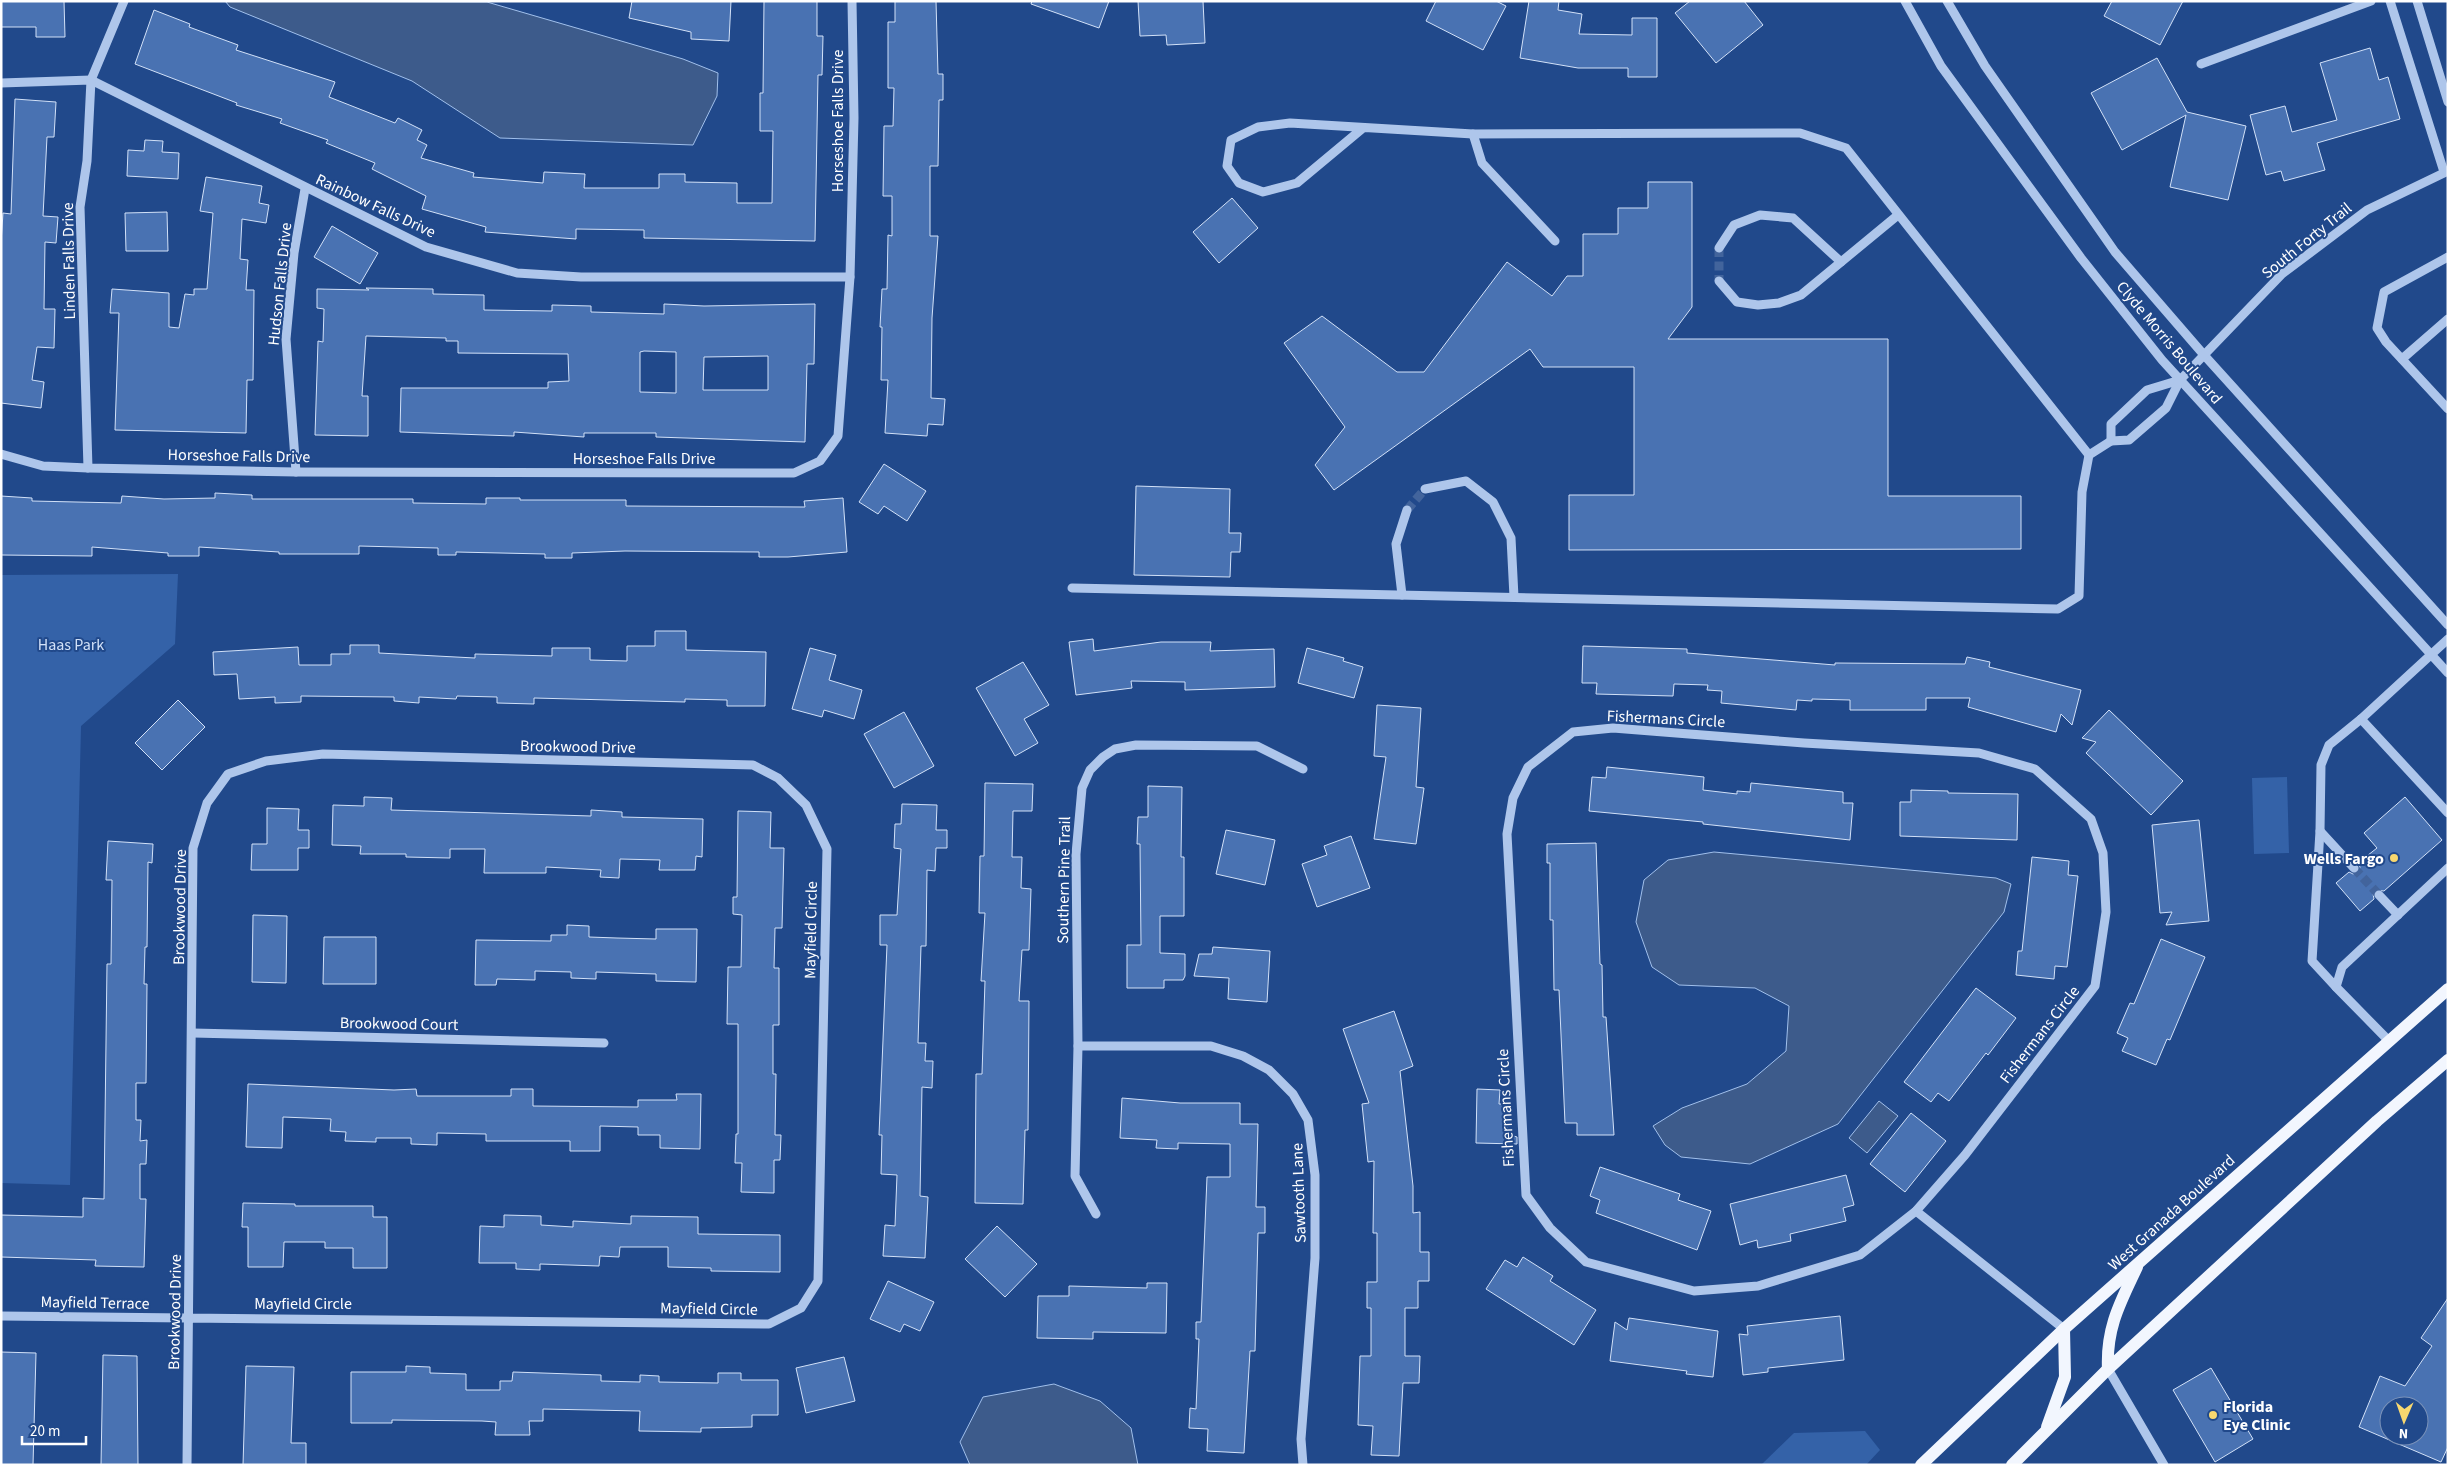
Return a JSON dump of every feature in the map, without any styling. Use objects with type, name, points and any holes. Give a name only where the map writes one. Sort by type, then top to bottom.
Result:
[{"type":"main road","name":"West Granada Boulevard","points":[[1922,1465],[2064,1329],[2448,989]]},
{"type":"main road","points":[[2012,1465],[2108,1369],[2377,1121],[2448,1060]]},
{"type":"main road","points":[[2108,1369],[2106,1347],[2111,1322],[2139,1262]]},
{"type":"main road","points":[[2047,1429],[2065,1377],[2064,1329]]},
{"type":"street","name":"Linden Falls Drive","points":[[88,468],[80,207],[87,161],[91,80],[124,1]]},
{"type":"street","name":"Horseshoe Falls Drive","points":[[1,454],[43,466],[296,472],[794,473],[820,461],[838,436],[850,277],[854,118],[852,1]]},
{"type":"street","name":"Clyde Morris Boulevard","points":[[1905,1],[1941,66],[2081,258],[2180,380],[2448,673]]},
{"type":"street","name":"Clyde Morris Boulevard","points":[[1948,1],[1985,66],[2115,252],[2204,355],[2448,625]]},
{"type":"street","points":[[2200,64],[2371,1]]},
{"type":"street","points":[[2390,1],[2446,171]]},
{"type":"street","points":[[2417,1],[2448,102]]},
{"type":"street","points":[[1,83],[91,80]]},
{"type":"street","name":"Rainbow Falls Drive","points":[[91,80],[306,189],[426,247],[518,273],[581,277],[850,277]]},
{"type":"street","points":[[1363,128],[1296,183],[1263,192],[1239,183],[1227,166],[1230,140],[1258,126],[1290,123],[1473,134],[1800,134],[1846,148],[2089,455]]},
{"type":"street","points":[[1473,134],[1482,163],[1555,241]]},
{"type":"street","name":"South Forty Trail","points":[[2180,380],[2290,268],[2367,210],[2446,171]]},
{"type":"street","name":"Hudson Falls Drive","points":[[296,472],[286,340],[294,253],[306,189]]},
{"type":"street","points":[[1719,248],[1734,225],[1751,218],[1760,215],[1793,218],[1841,262]]},
{"type":"street","points":[[1719,281],[1737,302],[1758,305],[1778,303],[1801,295],[1898,215]]},
{"type":"street","points":[[2448,257],[2384,292],[2377,328],[2402,359],[2448,409]]},
{"type":"street","points":[[2402,359],[2448,319]]},
{"type":"street","points":[[2111,441],[2111,424],[2147,390],[2180,380]]},
{"type":"street","points":[[1072,588],[2058,609],[2079,596],[2082,492],[2089,455],[2111,441],[2129,440],[2166,408],[2180,380]]},
{"type":"street","points":[[1425,489],[1466,481],[1493,502],[1510,538],[1514,597]]},
{"type":"street","points":[[1402,595],[1396,544],[1408,510]]},
{"type":"street","points":[[2389,1041],[2312,962],[2320,831],[2321,766],[2329,745],[2361,719],[2448,639]]},
{"type":"street","points":[[2361,719],[2448,813]]},
{"type":"street","name":"Fishermans Circle","points":[[1613,728],[1804,743],[1979,753],[2035,769],[2091,818],[2103,853],[2106,912],[2095,986],[1965,1155],[1916,1212],[1860,1255],[1758,1286],[1694,1291],[1586,1262],[1550,1228],[1526,1195],[1507,834],[1513,798],[1528,767],[1573,732],[1613,728]]},
{"type":"street","name":"Southern Pine Trail","points":[[1096,1214],[1075,1176],[1078,1046],[1076,854],[1082,788],[1090,770],[1102,757],[1115,749],[1136,745],[1257,746],[1303,770]]},
{"type":"street","name":"Brookwood Drive","points":[[187,1465],[193,1033],[193,848],[207,802],[228,774],[266,761],[323,754],[753,765],[778,778],[806,805]]},
{"type":"street","name":"Mayfield Circle","points":[[189,1318],[769,1324],[801,1308],[818,1281],[827,849],[806,805]]},
{"type":"street","points":[[2320,831],[2354,868]]},
{"type":"street","points":[[2336,987],[2342,968],[2448,868]]},
{"type":"street","points":[[2379,895],[2398,915]]},
{"type":"street","name":"Brookwood Court","points":[[193,1033],[604,1044]]},
{"type":"street","name":"Sawtooth Lane","points":[[1078,1046],[1211,1046],[1235,1054],[1269,1070],[1293,1094],[1308,1120],[1315,1175],[1315,1258],[1301,1439],[1303,1465]]},
{"type":"street","points":[[1916,1212],[2064,1329]]},
{"type":"street","name":"Mayfield Terrace","points":[[1,1316],[189,1318]]},
{"type":"street","points":[[2108,1369],[2164,1465]]},
{"type":"green space","name":"Haas Park","points":[[178,574],[175,644],[81,726],[70,1185],[1,1183],[1,575]]},
{"type":"green space","points":[[2287,777],[2289,853],[2254,854],[2252,778]]},
{"type":"green space","points":[[1865,1431],[1880,1450],[1866,1465],[1761,1465],[1794,1433]]},
{"type":"shaded area","points":[[225,1],[487,2],[683,59],[718,73],[717,96],[693,145],[500,138],[412,81],[230,7]]},
{"type":"shaded area","points":[[1714,852],[1996,878],[2011,884],[2004,912],[1838,1124],[1750,1164],[1681,1157],[1665,1145],[1653,1126],[1682,1108],[1747,1084],[1786,1051],[1789,1006],[1755,988],[1679,985],[1652,967],[1636,922],[1644,880],[1668,860]]},
{"type":"shaded area","points":[[1879,1101],[1898,1116],[1867,1153],[1849,1138]]},
{"type":"shaded area","points":[[1054,1384],[1100,1401],[1131,1428],[1138,1465],[970,1465],[960,1442],[983,1397]]},
{"type":"building","points":[[1,1],[64,1],[65,37],[36,37],[36,27],[1,27]]},
{"type":"building","points":[[632,1],[731,1],[729,41],[691,39],[691,32],[629,18]]},
{"type":"building","points":[[764,1],[817,1],[817,36],[823,36],[822,75],[818,75],[815,241],[644,238],[644,230],[576,229],[576,239],[485,232],[486,227],[422,209],[426,196],[372,169],[375,163],[326,143],[328,140],[280,123],[282,119],[236,105],[237,103],[135,64],[154,10],[190,24],[189,27],[238,45],[236,50],[335,82],[329,97],[395,123],[398,118],[422,130],[417,140],[427,145],[421,158],[474,173],[473,177],[543,183],[544,172],[585,174],[584,188],[659,188],[659,174],[685,174],[685,182],[737,183],[737,203],[772,203],[773,131],[760,131],[760,93],[763,93]]},
{"type":"building","points":[[895,1],[936,1],[938,74],[943,74],[943,100],[939,100],[938,166],[930,166],[930,236],[938,236],[932,318],[931,398],[945,399],[943,425],[928,424],[927,436],[885,433],[888,380],[881,380],[882,327],[880,327],[882,289],[887,289],[888,235],[892,236],[892,196],[883,196],[884,126],[893,126],[894,88],[888,88],[888,22],[895,22]]},
{"type":"building","points":[[1032,1],[1109,1],[1099,28],[1031,4]]},
{"type":"building","points":[[1138,1],[1203,1],[1205,43],[1167,45],[1166,35],[1140,36]]},
{"type":"building","points":[[1436,1],[1496,1],[1506,6],[1483,50],[1426,21]]},
{"type":"building","points":[[1529,1],[1559,1],[1558,10],[1582,14],[1579,34],[1632,35],[1632,18],[1657,18],[1657,77],[1628,77],[1628,68],[1578,68],[1520,58]]},
{"type":"building","points":[[1690,1],[1744,1],[1763,25],[1716,63],[1675,13]]},
{"type":"building","points":[[2112,1],[2183,1],[2160,45],[2104,16]]},
{"type":"building","points":[[2370,48],[2379,80],[2388,77],[2400,119],[2317,143],[2325,170],[2284,181],[2281,171],[2266,175],[2250,115],[2285,106],[2292,132],[2337,120],[2320,63]]},
{"type":"building","points":[[2157,58],[2187,112],[2246,126],[2228,200],[2170,187],[2186,115],[2122,150],[2091,93]]},
{"type":"building","points":[[15,99],[56,102],[54,137],[47,137],[43,216],[58,217],[56,243],[45,242],[44,309],[55,309],[54,348],[37,347],[32,380],[44,382],[41,408],[1,403],[1,243],[3,213],[11,214]]},
{"type":"building","points":[[145,140],[163,141],[162,152],[179,153],[178,179],[127,176],[128,150],[144,151]]},
{"type":"building","points":[[206,177],[262,186],[259,203],[269,205],[266,223],[242,219],[240,259],[248,260],[246,290],[254,290],[253,380],[247,380],[246,433],[115,430],[119,313],[110,313],[112,289],[169,293],[169,327],[179,328],[185,294],[194,295],[194,289],[207,289],[213,213],[200,211]]},
{"type":"building","points":[[1648,182],[1692,182],[1692,307],[1668,339],[1888,339],[1888,496],[2021,496],[2021,549],[1569,550],[1569,495],[1634,495],[1634,367],[1543,367],[1530,349],[1334,490],[1315,465],[1345,427],[1284,343],[1322,316],[1397,372],[1424,372],[1507,262],[1552,296],[1567,276],[1583,276],[1583,234],[1618,234],[1618,208],[1648,208]]},
{"type":"building","points":[[1232,198],[1258,228],[1219,263],[1193,232]]},
{"type":"building","points":[[167,212],[168,251],[126,251],[125,213]]},
{"type":"building","points":[[332,226],[378,253],[360,284],[314,257]]},
{"type":"building","points":[[366,288],[433,289],[433,294],[484,295],[484,310],[552,311],[552,305],[591,306],[591,312],[664,314],[664,304],[704,306],[815,304],[814,364],[807,364],[805,442],[656,437],[656,433],[584,433],[584,437],[514,432],[514,436],[400,432],[401,388],[548,388],[548,382],[569,381],[568,354],[458,353],[458,341],[446,341],[446,338],[366,336],[362,396],[368,396],[368,436],[315,435],[318,341],[323,342],[324,309],[317,308],[317,289],[369,290]],"holes":[[[640,352],[676,352],[676,393],[640,392]],[[768,356],[768,390],[703,390],[704,357]]]},
{"type":"building","points":[[884,464],[926,491],[907,521],[884,506],[878,514],[859,502]]},
{"type":"building","points":[[1136,486],[1230,489],[1229,533],[1241,533],[1240,552],[1231,552],[1230,577],[1134,575]]},
{"type":"building","points":[[215,493],[252,495],[252,499],[413,499],[413,503],[486,504],[486,498],[520,498],[520,500],[626,500],[626,506],[805,507],[804,501],[843,498],[847,552],[788,557],[759,557],[759,552],[625,551],[572,553],[572,558],[545,558],[545,554],[456,552],[456,555],[438,555],[438,548],[359,546],[359,554],[279,554],[279,552],[199,547],[199,556],[168,556],[168,553],[92,547],[92,556],[1,555],[1,496],[32,498],[32,501],[121,503],[122,496],[164,499],[215,498]]},
{"type":"building","points":[[655,631],[686,631],[686,650],[766,652],[765,706],[727,706],[727,700],[685,699],[685,702],[534,698],[534,704],[497,703],[497,697],[457,696],[456,699],[419,697],[419,703],[394,701],[394,697],[301,696],[301,702],[275,703],[275,697],[239,699],[237,674],[214,675],[213,652],[298,647],[299,665],[331,665],[331,654],[350,654],[350,645],[379,645],[379,653],[475,658],[475,654],[552,656],[552,648],[590,648],[590,660],[627,661],[627,646],[655,646]]},
{"type":"building","points":[[1093,639],[1094,651],[1161,642],[1211,642],[1210,651],[1274,649],[1275,687],[1185,690],[1185,682],[1131,681],[1132,688],[1076,695],[1069,642]]},
{"type":"building","points":[[1583,646],[1687,649],[1687,653],[1835,665],[1835,663],[1965,664],[1967,657],[1990,662],[1989,667],[2081,690],[2072,725],[2061,714],[2056,732],[1968,707],[1970,698],[1926,698],[1926,710],[1850,710],[1850,700],[1797,700],[1796,710],[1721,703],[1722,691],[1707,690],[1708,685],[1674,684],[1673,696],[1596,694],[1597,683],[1582,683]]},
{"type":"building","points":[[810,648],[836,655],[829,680],[862,690],[854,719],[824,710],[822,717],[792,709]]},
{"type":"building","points":[[1307,648],[1344,658],[1343,661],[1363,667],[1354,698],[1298,683]]},
{"type":"building","points":[[1023,662],[1049,705],[1024,719],[1038,743],[1015,756],[976,688]]},
{"type":"building","points":[[178,700],[205,727],[162,770],[135,743]]},
{"type":"building","points":[[1377,705],[1421,708],[1416,787],[1424,788],[1416,844],[1374,839],[1386,757],[1374,756]]},
{"type":"building","points":[[2109,710],[2183,781],[2151,815],[2086,753],[2096,742],[2082,738]]},
{"type":"building","points":[[904,712],[934,766],[894,788],[864,734]]},
{"type":"building","points":[[1607,767],[1704,777],[1703,790],[1737,794],[1737,791],[1750,792],[1751,783],[1843,792],[1843,803],[1853,803],[1850,840],[1703,824],[1703,822],[1589,811],[1592,777],[1606,778]]},
{"type":"building","points":[[985,783],[1033,784],[1032,811],[1013,811],[1012,857],[1022,857],[1021,888],[1031,889],[1029,950],[1022,950],[1019,1001],[1029,1001],[1028,1130],[1025,1130],[1023,1204],[975,1203],[976,1074],[982,1074],[985,981],[981,981],[985,913],[979,913],[980,856],[984,856]]},
{"type":"building","points":[[1148,786],[1182,787],[1181,857],[1184,857],[1184,916],[1160,916],[1160,953],[1185,954],[1185,976],[1183,980],[1164,980],[1164,988],[1127,988],[1127,945],[1141,945],[1140,844],[1137,844],[1138,817],[1148,817]]},
{"type":"building","points":[[1911,790],[1948,791],[1948,793],[2018,794],[2017,840],[1900,836],[1900,802],[1911,802]]},
{"type":"building","points":[[364,797],[392,798],[391,810],[591,816],[591,810],[622,812],[622,817],[703,819],[702,857],[696,856],[695,870],[659,870],[660,860],[620,859],[619,878],[600,877],[601,870],[546,867],[546,873],[484,873],[485,849],[450,849],[450,858],[406,857],[406,854],[360,854],[361,846],[332,845],[333,805],[364,806]]},
{"type":"building","name":"Wells Fargo","points":[[2405,797],[2442,840],[2384,891],[2375,890],[2373,894],[2374,899],[2360,911],[2336,883],[2349,872],[2353,874],[2359,872],[2360,867],[2358,863],[2377,848],[2364,833]]},
{"type":"building","points":[[902,804],[937,805],[936,830],[947,830],[947,848],[936,848],[935,871],[927,870],[926,946],[921,946],[918,1043],[926,1043],[925,1061],[933,1061],[932,1088],[922,1087],[920,1196],[928,1197],[925,1258],[883,1256],[885,1225],[895,1226],[897,1175],[881,1174],[882,1135],[879,1135],[887,945],[880,945],[880,915],[897,915],[901,849],[894,848],[895,824],[901,824]]},
{"type":"building","points":[[267,808],[299,809],[298,830],[309,830],[309,848],[298,848],[298,870],[251,870],[252,844],[267,844]]},
{"type":"building","points":[[738,811],[771,812],[770,848],[784,848],[782,928],[775,928],[774,968],[779,968],[779,1025],[773,1025],[773,1074],[776,1074],[775,1135],[781,1135],[780,1160],[774,1160],[774,1193],[741,1192],[742,1163],[735,1163],[736,1134],[738,1134],[738,1024],[727,1024],[728,967],[741,967],[742,915],[733,914],[733,897],[737,897]]},
{"type":"building","points":[[2199,820],[2209,921],[2166,925],[2172,912],[2160,913],[2152,825]]},
{"type":"building","points":[[1226,830],[1275,840],[1265,885],[1216,874]]},
{"type":"building","points":[[1351,836],[1370,888],[1317,907],[1302,864],[1327,855],[1324,846]]},
{"type":"building","points":[[108,841],[153,844],[152,863],[148,862],[147,947],[145,947],[144,984],[147,984],[146,1083],[136,1083],[136,1120],[141,1120],[140,1141],[147,1140],[146,1164],[140,1164],[140,1199],[146,1199],[144,1267],[95,1266],[96,1260],[1,1257],[1,1215],[83,1217],[83,1198],[104,1199],[107,964],[111,964],[112,880],[106,880]]},
{"type":"building","points":[[1596,843],[1603,1017],[1606,1017],[1614,1135],[1577,1135],[1577,1123],[1565,1123],[1559,990],[1554,990],[1553,920],[1550,920],[1550,863],[1547,863],[1547,844]]},
{"type":"building","points":[[2032,857],[2069,861],[2068,875],[2078,876],[2067,967],[2055,966],[2054,979],[2016,975],[2018,951],[2022,951]]},
{"type":"building","points":[[253,915],[287,916],[286,983],[252,982]]},
{"type":"building","points":[[567,925],[589,926],[589,937],[617,938],[656,939],[656,929],[697,929],[696,982],[656,981],[656,974],[596,972],[596,979],[571,978],[571,972],[535,971],[535,980],[497,979],[496,985],[475,985],[476,940],[551,941],[551,935],[567,935]]},
{"type":"building","points":[[324,937],[376,937],[376,984],[323,984]]},
{"type":"building","points":[[2161,939],[2205,957],[2170,1040],[2167,1039],[2156,1065],[2122,1051],[2128,1038],[2117,1033],[2130,1003],[2134,1004]]},
{"type":"building","points":[[1213,947],[1270,951],[1267,1002],[1228,999],[1229,978],[1194,976],[1199,954],[1212,954]]},
{"type":"building","points":[[1976,988],[2016,1018],[1949,1101],[1938,1093],[1931,1102],[1904,1082]]},
{"type":"building","points":[[1394,1011],[1413,1066],[1400,1071],[1413,1186],[1413,1213],[1420,1212],[1420,1252],[1429,1252],[1429,1281],[1418,1281],[1418,1308],[1405,1308],[1405,1356],[1420,1356],[1419,1383],[1403,1383],[1399,1456],[1371,1455],[1373,1426],[1358,1425],[1360,1356],[1371,1356],[1371,1308],[1367,1308],[1367,1282],[1377,1282],[1377,1233],[1373,1233],[1374,1161],[1368,1162],[1362,1104],[1369,1103],[1343,1029]]},
{"type":"building","points":[[248,1084],[394,1090],[416,1089],[417,1096],[511,1096],[511,1089],[533,1089],[533,1106],[638,1107],[638,1100],[677,1100],[676,1094],[701,1094],[700,1149],[660,1148],[660,1135],[638,1135],[638,1127],[600,1126],[600,1151],[570,1151],[570,1141],[486,1141],[486,1134],[437,1133],[437,1145],[411,1144],[411,1138],[376,1138],[376,1142],[345,1141],[346,1132],[330,1131],[331,1119],[283,1117],[282,1148],[246,1147]]},
{"type":"building","points":[[1477,1089],[1500,1090],[1499,1104],[1507,1104],[1507,1134],[1517,1137],[1517,1144],[1476,1143]]},
{"type":"building","points":[[1122,1098],[1180,1103],[1240,1103],[1240,1124],[1258,1124],[1256,1207],[1265,1207],[1265,1233],[1258,1233],[1255,1351],[1250,1351],[1244,1453],[1207,1451],[1208,1429],[1189,1428],[1190,1408],[1196,1409],[1199,1339],[1196,1339],[1196,1322],[1201,1322],[1207,1177],[1230,1177],[1230,1144],[1178,1143],[1178,1149],[1156,1148],[1157,1140],[1120,1138]]},
{"type":"building","points":[[1911,1113],[1946,1141],[1905,1192],[1870,1164]]},
{"type":"building","points":[[1600,1167],[1680,1194],[1678,1200],[1711,1211],[1697,1250],[1596,1213],[1600,1200],[1590,1196]]},
{"type":"building","points":[[1846,1175],[1854,1205],[1843,1208],[1846,1221],[1790,1234],[1791,1241],[1758,1248],[1757,1240],[1740,1245],[1730,1204]]},
{"type":"building","points":[[243,1203],[295,1204],[295,1206],[373,1206],[373,1217],[387,1217],[387,1268],[353,1268],[353,1248],[325,1248],[325,1242],[284,1242],[283,1267],[248,1267],[248,1227],[242,1227]]},
{"type":"building","points":[[504,1215],[541,1216],[541,1225],[573,1227],[573,1221],[631,1224],[631,1216],[698,1217],[698,1234],[780,1235],[780,1272],[711,1271],[711,1268],[668,1267],[668,1247],[620,1247],[619,1257],[600,1256],[599,1266],[540,1264],[540,1270],[516,1269],[516,1263],[479,1263],[480,1226],[504,1227]]},
{"type":"building","points":[[997,1226],[1037,1264],[1005,1297],[965,1259]]},
{"type":"building","points":[[1523,1257],[1553,1276],[1550,1281],[1596,1310],[1574,1345],[1486,1289],[1505,1260],[1517,1267]]},
{"type":"building","points":[[888,1281],[934,1302],[920,1331],[904,1324],[900,1332],[870,1319]]},
{"type":"building","points":[[1147,1283],[1167,1283],[1166,1333],[1093,1332],[1093,1339],[1037,1338],[1038,1296],[1069,1296],[1069,1286],[1147,1288]]},
{"type":"building","points":[[2448,1298],[2448,1447],[2441,1462],[2404,1446],[2429,1446],[2429,1396],[2379,1396],[2379,1436],[2359,1427],[2380,1376],[2405,1386],[2432,1346],[2421,1338]]},
{"type":"building","points":[[1840,1316],[1844,1360],[1768,1368],[1768,1372],[1743,1375],[1739,1334],[1748,1335],[1747,1326]]},
{"type":"building","points":[[1629,1318],[1718,1331],[1713,1377],[1686,1374],[1687,1371],[1610,1361],[1615,1322],[1627,1330]]},
{"type":"building","points":[[1,1352],[36,1353],[33,1465],[1,1465]]},
{"type":"building","points":[[103,1355],[137,1356],[138,1465],[101,1465]]},
{"type":"building","points":[[844,1357],[855,1401],[806,1413],[796,1368]]},
{"type":"building","points":[[246,1366],[294,1367],[291,1443],[306,1443],[306,1465],[243,1465]]},
{"type":"building","points":[[406,1366],[430,1367],[430,1373],[466,1374],[466,1390],[500,1390],[500,1381],[512,1381],[513,1372],[601,1375],[601,1381],[640,1382],[640,1375],[659,1376],[659,1382],[718,1383],[718,1373],[741,1373],[741,1380],[778,1380],[778,1415],[752,1415],[752,1427],[701,1428],[701,1432],[639,1431],[640,1411],[543,1409],[543,1421],[529,1421],[530,1435],[495,1435],[496,1422],[482,1421],[392,1420],[392,1423],[351,1423],[351,1372],[406,1372]]},
{"type":"building","name":"Florida Eye Clinic","points":[[2211,1368],[2253,1439],[2215,1462],[2173,1390]]},
{"type":"tunnel","points":[[1719,248],[1719,281]]},
{"type":"tunnel","points":[[1407,510],[1425,489]]},
{"type":"tunnel","points":[[2354,868],[2379,895]]},
{"type":"place","name":"Wells Fargo","points":[[2394,858]]},
{"type":"place","name":"Florida Eye Clinic","points":[[2213,1415]]}]
